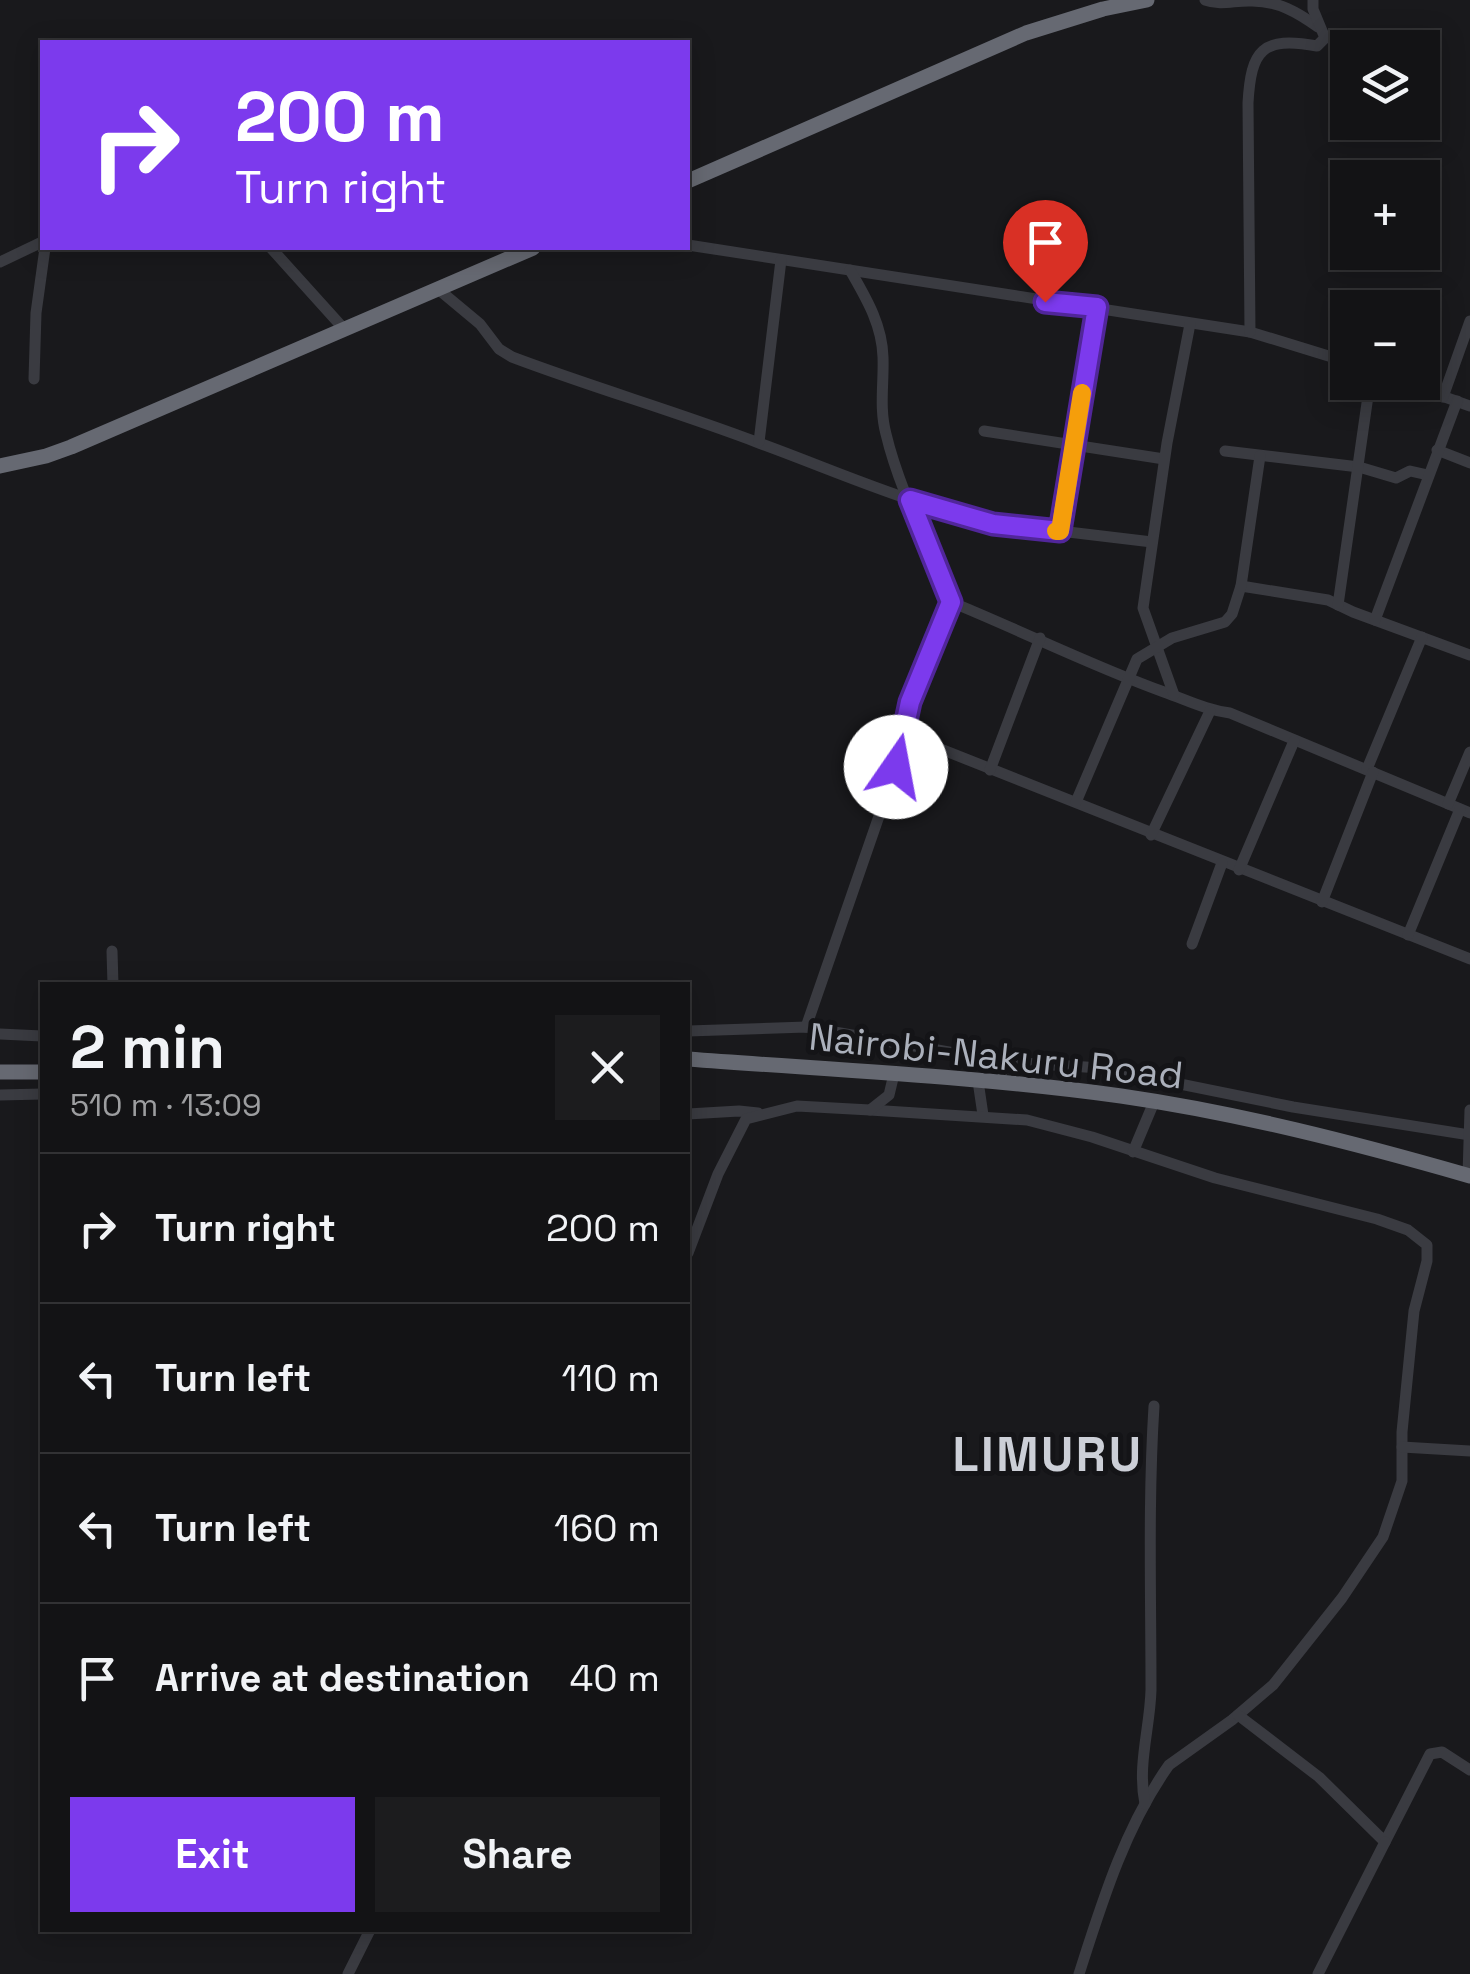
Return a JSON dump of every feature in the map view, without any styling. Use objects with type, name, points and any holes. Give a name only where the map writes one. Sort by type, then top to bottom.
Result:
[{"type":"highway","points":[[690,180],[1026,33],[1147,0]]},
{"type":"highway","points":[[0,466],[71,447],[528,250]]},
{"type":"highway","name":"Nairobi-Nakuru Road","points":[[690,1059],[998,1082],[1154,1102],[1337,1140],[1469,1175]]},
{"type":"highway","points":[[0,1072],[40,1072]]},
{"type":"street","points":[[1205,0],[1222,5],[1250,0],[1270,2],[1297,12],[1319,28]]},
{"type":"street","points":[[1250,332],[1248,103],[1252,67],[1262,48],[1274,43],[1317,46],[1324,38],[1313,0]]},
{"type":"street","points":[[690,245],[1250,332],[1330,356]]},
{"type":"street","points":[[0,262],[40,247]]},
{"type":"street","points":[[34,379],[43,250]]},
{"type":"street","points":[[273,250],[344,329]]},
{"type":"street","points":[[759,442],[781,260]]},
{"type":"street","points":[[806,1026],[896,767],[914,688],[951,602],[883,423],[884,355],[880,332],[874,312],[850,270]]},
{"type":"street","points":[[438,289],[512,357],[759,442],[910,500],[993,524],[1152,542]]},
{"type":"street","points":[[1060,531],[1097,307]]},
{"type":"street","points":[[1443,397],[1470,321]]},
{"type":"street","points":[[1174,695],[1143,608],[1164,459],[1190,324]]},
{"type":"street","points":[[1440,396],[1470,406]]},
{"type":"street","points":[[1338,605],[1368,400]]},
{"type":"street","points":[[1375,620],[1457,401]]},
{"type":"street","points":[[984,431],[1164,459]]},
{"type":"street","points":[[1437,450],[1470,463]]},
{"type":"street","points":[[1225,451],[1359,467],[1396,478],[1410,471],[1428,476]]},
{"type":"street","points":[[1076,802],[1137,659],[1172,638],[1226,622],[1241,586],[1260,456]]},
{"type":"street","points":[[1241,586],[1310,594],[1470,655]]},
{"type":"street","points":[[951,602],[1126,678],[1210,710],[1230,713],[1459,809]]},
{"type":"street","points":[[1322,902],[1422,637]]},
{"type":"street","points":[[990,770],[1040,638]]},
{"type":"street","points":[[1150,835],[1210,710]]},
{"type":"street","points":[[903,734],[1470,959]]},
{"type":"street","points":[[1239,870],[1294,741]]},
{"type":"street","points":[[1408,935],[1459,809],[1470,752]]},
{"type":"street","points":[[1192,944],[1222,863]]},
{"type":"street","points":[[112,951],[113,982]]},
{"type":"street","points":[[690,1031],[806,1026],[1006,1062],[1101,1068],[1293,1107],[1469,1135]]},
{"type":"street","points":[[0,1034],[40,1036]]},
{"type":"street","points":[[998,1082],[1006,1062]]},
{"type":"street","points":[[870,1110],[889,1094],[894,1074]]},
{"type":"street","points":[[978,1081],[983,1115]]},
{"type":"street","points":[[0,1095],[40,1094]]},
{"type":"street","points":[[1133,1152],[1154,1102]]},
{"type":"street","points":[[690,1248],[739,1128],[746,1119],[797,1106],[1027,1120],[1214,1178],[1377,1219],[1423,1240],[1428,1252],[1415,1296],[1400,1492],[1375,1549],[1296,1660],[1238,1715],[1170,1765],[1127,1839],[1079,1974]]},
{"type":"street","points":[[1469,1175],[1470,1110]]},
{"type":"street","points":[[690,1114],[761,1114]]},
{"type":"street","points":[[1145,1804],[1140,1781],[1150,1694],[1154,1406]]},
{"type":"street","points":[[1402,1447],[1470,1450]]},
{"type":"street","points":[[1238,1715],[1320,1777],[1385,1842]]},
{"type":"street","points":[[1318,1974],[1430,1754],[1442,1752],[1470,1770]]},
{"type":"street","points":[[348,1974],[369,1932]]},
{"type":"slow traffic","points":[[1056,531],[1060,531],[1082,393]]},
{"type":"district","name":"LIMURU","points":[[1048,1454]]},
{"type":"route","points":[[896,767],[906,714],[951,602],[910,500],[1010,528],[1060,531],[1097,307],[1045,302]]}]
